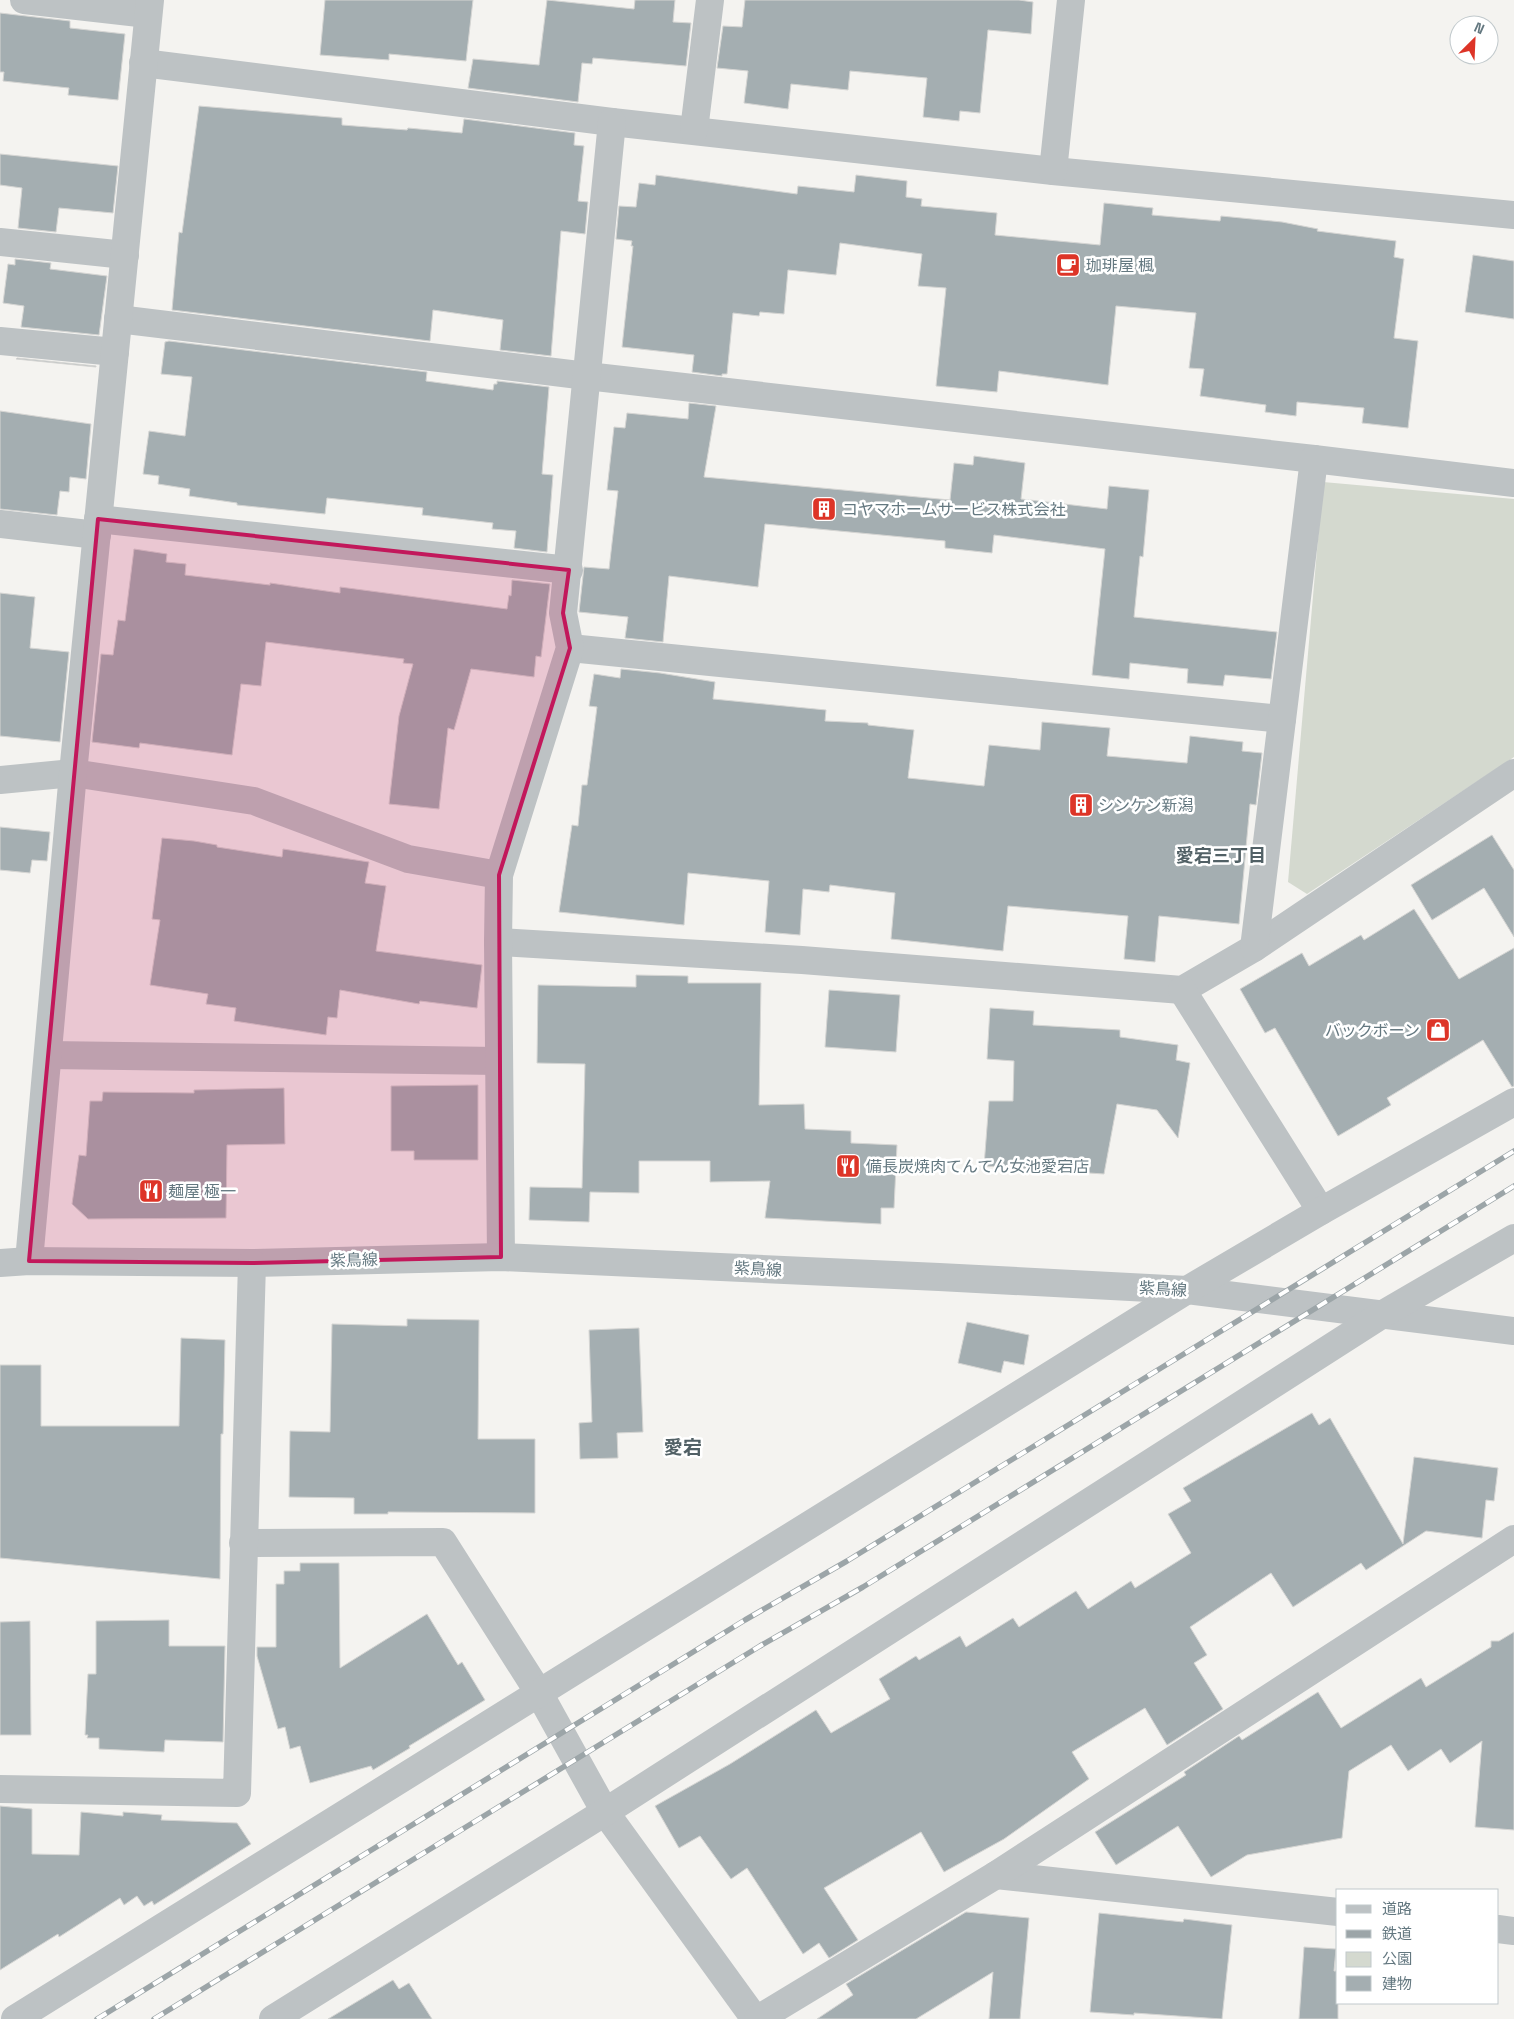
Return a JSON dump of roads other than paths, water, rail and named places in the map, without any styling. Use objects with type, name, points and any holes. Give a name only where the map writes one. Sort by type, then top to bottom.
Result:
[{"type":"street","points":[[24,0],[149,7],[73,773],[30,1261]]},
{"type":"street","points":[[694,130],[710,0]]},
{"type":"street","points":[[1053,171],[1071,0]]},
{"type":"street","points":[[143,63],[612,122],[1053,171],[1514,215]]},
{"type":"street","points":[[501,1257],[499,875],[570,648],[563,613],[569,570],[612,122]]},
{"type":"street","points":[[0,242],[125,255]]},
{"type":"street","points":[[118,319],[587,376],[1514,483]]},
{"type":"street","points":[[0,341],[115,352]]},
{"type":"street","points":[[1254,948],[1314,459]]},
{"type":"street","points":[[0,524],[98,527],[569,570]]},
{"type":"street","points":[[570,648],[1282,719]]},
{"type":"street","points":[[498,942],[802,960],[1182,990],[1254,948],[1514,772]]},
{"type":"street","points":[[0,780],[73,773],[254,801],[408,859],[499,875]]},
{"type":"street","points":[[1182,990],[1321,1211]]},
{"type":"street","points":[[48,1055],[499,1061]]},
{"type":"street","points":[[15,2019],[1187,1290],[1321,1211],[1514,1102]]},
{"type":"street","points":[[273,2019],[606,1812],[1383,1314],[1514,1238]]},
{"type":"street","name":"紫鳥線","points":[[0,1263],[30,1261],[252,1262],[501,1257],[1187,1290],[1514,1331]]},
{"type":"street","points":[[0,1789],[237,1793],[252,1262]]},
{"type":"street","points":[[244,1543],[443,1542],[539,1693],[606,1812],[757,2019],[996,1875],[1514,1539]]},
{"type":"street","points":[[996,1875],[1336,1912]]},
{"type":"street","points":[[1499,1929],[1514,1931]]},
{"type":"railway","points":[[97,2019],[745,1620],[847,1561],[1514,1151]]},
{"type":"railway","points":[[154,2019],[760,1646],[863,1587],[1514,1186]]},
{"type":"place","name":"珈琲屋 楓","points":[[1068,265]]},
{"type":"place","name":"コヤマホームサービス株式会社","points":[[824,509]]},
{"type":"place","name":"シンケン新潟","points":[[1081,805]]},
{"type":"place","name":"バックボーン","points":[[1438,1030]]},
{"type":"place","name":"備長炭焼肉てんてん女池愛宕店","points":[[848,1166]]},
{"type":"place","name":"麺屋 極一","points":[[151,1191]]},
{"type":"district","name":"愛宕三丁目","points":[[1221,855]]},
{"type":"district","name":"愛宕","points":[[683,1447]]}]
